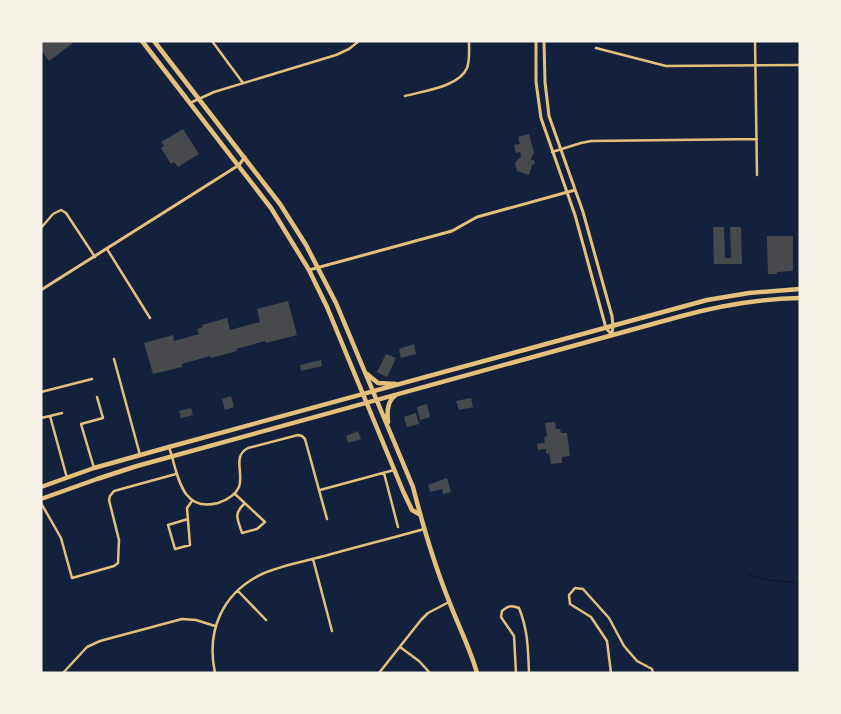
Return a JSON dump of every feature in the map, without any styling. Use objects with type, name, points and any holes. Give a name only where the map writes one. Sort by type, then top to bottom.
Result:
[{"type":"main road","points":[[142,41],[271,208],[309,270],[327,307],[412,510],[419,514]]},
{"type":"main road","points":[[154,41],[280,204],[319,267],[413,487],[419,514],[449,602],[466,640],[477,673]]},
{"type":"main road","points":[[41,487],[94,468],[140,455],[714,299],[749,292],[800,289]]},
{"type":"main road","points":[[41,501],[97,479],[612,335],[725,305],[756,300],[800,298]]},
{"type":"main road","points":[[364,371],[372,379],[380,383],[404,384]]},
{"type":"main road","points":[[388,428],[390,402],[393,397],[403,392]]},
{"type":"street","points":[[212,41],[243,83]]},
{"type":"street","points":[[190,103],[214,92],[336,55],[350,49],[359,41]]},
{"type":"street","points":[[405,96],[451,84],[459,78],[464,73],[468,62],[469,41]]},
{"type":"street","points":[[536,41],[538,102],[544,128],[580,234],[606,328],[612,335]]},
{"type":"street","points":[[544,41],[546,100],[552,126],[589,231],[613,326],[612,335]]},
{"type":"street","points":[[755,41],[757,175]]},
{"type":"street","points":[[596,48],[666,66],[800,65]]},
{"type":"street","points":[[552,152],[580,143],[597,141],[757,138]]},
{"type":"street","points":[[41,290],[239,165],[245,157]]},
{"type":"street","points":[[309,270],[452,231],[477,217],[575,190]]},
{"type":"street","points":[[41,228],[53,214],[61,210],[66,214],[95,257]]},
{"type":"street","points":[[107,249],[150,318]]},
{"type":"street","points":[[114,359],[140,455]]},
{"type":"street","points":[[41,392],[92,379]]},
{"type":"street","points":[[94,468],[81,424],[103,418],[97,397]]},
{"type":"street","points":[[41,418],[62,413]]},
{"type":"street","points":[[50,416],[68,478]]},
{"type":"street","points":[[169,447],[184,491],[192,501],[208,505],[227,499],[234,494],[240,484],[239,458],[243,451],[298,435],[302,436],[305,439],[327,520]]},
{"type":"street","points":[[320,490],[394,470]]},
{"type":"street","points":[[384,472],[398,527]]},
{"type":"street","points":[[41,501],[61,538],[72,578],[114,566],[118,563],[119,540],[109,500],[114,491],[177,474]]},
{"type":"street","points":[[234,494],[265,522],[257,529],[242,533],[237,516],[238,510],[244,504]]},
{"type":"street","points":[[188,519],[168,525],[175,549],[190,545],[188,519],[187,508],[192,501]]},
{"type":"street","points":[[41,516],[47,515]]},
{"type":"street","points":[[215,673],[212,653],[215,626],[225,606],[248,582],[264,574],[313,559],[424,529]]},
{"type":"street","points":[[313,559],[332,631]]},
{"type":"street","points":[[610,673],[608,641],[591,616],[570,604],[569,595],[575,588],[583,589],[590,596],[609,618],[624,646],[637,660],[652,669],[653,673]]},
{"type":"street","points":[[238,591],[266,620]]},
{"type":"street","points":[[380,673],[424,616],[449,602]]},
{"type":"street","points":[[516,673],[514,636],[501,616],[502,611],[507,606],[518,608],[525,623],[528,639],[529,673]]},
{"type":"street","points":[[63,673],[87,647],[100,641],[182,619],[196,620],[215,626]]},
{"type":"street","points":[[400,646],[419,661],[430,673]]},
{"type":"building","points":[[41,41],[71,41],[73,43],[49,61],[41,50]]},
{"type":"building","points":[[183,129],[199,154],[178,167],[174,162],[171,164],[161,148],[164,146],[161,142]]},
{"type":"building","points":[[529,134],[534,153],[531,160],[534,160],[535,164],[532,165],[529,175],[517,171],[515,163],[521,156],[520,152],[516,153],[514,145],[520,144],[518,137]]},
{"type":"building","points":[[713,227],[724,227],[725,258],[731,258],[730,227],[741,227],[742,264],[714,264]]},
{"type":"building","points":[[767,236],[793,236],[793,271],[768,274]]},
{"type":"building","points":[[288,301],[297,335],[266,343],[265,341],[236,349],[237,351],[211,358],[210,356],[182,364],[182,367],[153,374],[144,343],[173,335],[174,341],[199,334],[197,329],[203,327],[202,325],[227,318],[230,330],[260,322],[257,309]]},
{"type":"building","points":[[414,344],[416,354],[401,358],[399,349]]},
{"type":"building","points":[[386,354],[396,358],[387,377],[377,372]]},
{"type":"building","points":[[321,360],[322,366],[301,371],[300,365]]},
{"type":"building","points":[[231,396],[234,407],[225,410],[222,399]]},
{"type":"building","points":[[471,398],[473,407],[459,410],[456,401]]},
{"type":"building","points":[[427,404],[430,417],[420,420],[417,407]]},
{"type":"building","points":[[191,408],[193,415],[181,418],[179,411]]},
{"type":"building","points":[[416,413],[419,424],[407,427],[404,417]]},
{"type":"building","points":[[555,422],[556,429],[560,429],[561,433],[567,433],[570,456],[562,457],[562,463],[551,464],[549,453],[546,454],[546,449],[538,450],[537,444],[545,443],[544,437],[547,436],[545,423]]},
{"type":"building","points":[[358,431],[361,439],[348,443],[346,436]]},
{"type":"building","points":[[447,478],[451,492],[443,494],[442,489],[430,492],[428,485]]},
{"type":"waterway","points":[[797,523],[800,529]]},
{"type":"waterway","points":[[747,574],[767,580],[800,583]]}]
